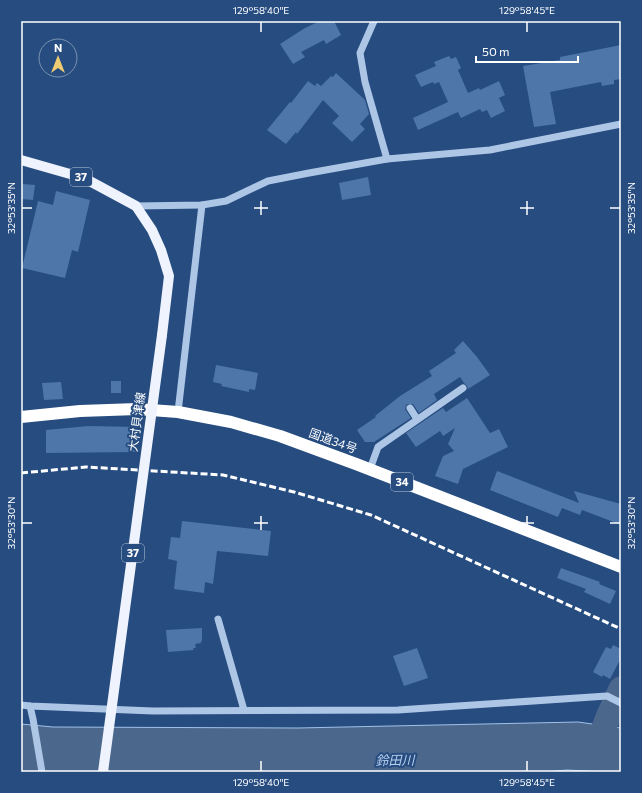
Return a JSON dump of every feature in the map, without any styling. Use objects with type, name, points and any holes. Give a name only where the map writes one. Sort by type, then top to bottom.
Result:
[{"type":"highway","name":"国道34号","points":[[21,417],[80,411],[138,409],[178,412],[232,422],[280,436],[370,469],[621,567]]},
{"type":"main road","name":"大村貝津線","points":[[21,160],[84,178],[136,206],[152,230],[161,250],[168,276],[162,335],[103,772]]},
{"type":"street","points":[[374,21],[360,53],[366,82],[388,159]]},
{"type":"street","points":[[136,206],[202,205],[226,201],[268,181],[388,159],[490,150],[621,124]]},
{"type":"street","points":[[178,412],[202,205]]},
{"type":"street","points":[[370,469],[378,446],[462,388]]},
{"type":"street","points":[[410,408],[417,419]]},
{"type":"street","points":[[218,619],[244,710]]},
{"type":"street","points":[[21,705],[153,711],[398,710],[607,696],[621,703]]},
{"type":"street","points":[[30,706],[42,772]]},
{"type":"water","name":"鈴田川","points":[[578,722],[621,728],[621,772],[567,770],[545,772],[21,772],[21,724],[53,727],[298,728]]},
{"type":"building","points":[[320,21],[334,21],[341,35],[326,44],[324,40],[301,52],[305,57],[293,64],[280,44],[305,28]]},
{"type":"building","points":[[621,45],[621,79],[614,80],[614,84],[602,86],[601,82],[550,92],[556,124],[534,127],[523,66],[560,60],[560,57]]},
{"type":"building","points":[[449,56],[451,59],[456,57],[461,68],[458,70],[468,93],[479,88],[480,90],[499,81],[505,95],[499,98],[505,111],[491,118],[487,110],[482,112],[480,109],[461,118],[458,112],[418,130],[413,118],[448,102],[439,82],[434,84],[433,82],[421,87],[415,75],[436,66],[434,62]]},
{"type":"building","points":[[336,73],[365,100],[369,114],[360,124],[365,129],[352,142],[332,123],[339,116],[323,100],[297,134],[296,132],[286,144],[267,130],[308,81],[315,86],[317,83],[321,86]]},
{"type":"building","points":[[368,177],[371,195],[342,200],[339,183]]},
{"type":"building","points":[[23,184],[35,185],[33,200],[21,199]]},
{"type":"building","points":[[56,191],[90,200],[78,252],[72,250],[65,278],[22,268],[38,201],[53,205]]},
{"type":"building","points":[[463,341],[490,375],[468,389],[460,377],[434,394],[437,400],[419,413],[413,404],[406,405],[405,409],[411,418],[374,442],[365,442],[357,430],[376,417],[375,416],[400,396],[432,376],[429,371],[456,353],[454,350]]},
{"type":"building","points":[[216,365],[258,373],[255,390],[249,389],[249,392],[221,386],[222,384],[213,382]]},
{"type":"building","points":[[111,381],[121,381],[121,393],[111,393]]},
{"type":"building","points":[[61,382],[63,399],[44,400],[42,383]]},
{"type":"building","points":[[467,398],[490,433],[499,429],[508,447],[463,469],[458,484],[435,476],[443,456],[454,451],[448,444],[455,428],[443,436],[440,431],[416,447],[406,433],[443,408],[446,412]]},
{"type":"building","points":[[88,426],[139,427],[135,452],[46,453],[46,430]]},
{"type":"building","points":[[497,471],[579,503],[574,491],[621,504],[621,518],[619,524],[582,510],[580,515],[562,508],[558,517],[490,490]]},
{"type":"building","points":[[182,521],[271,531],[268,556],[217,551],[213,584],[205,582],[204,593],[174,589],[177,561],[168,559],[171,537],[180,538]]},
{"type":"building","points":[[561,568],[600,582],[599,584],[616,591],[610,604],[584,592],[586,589],[557,578]]},
{"type":"building","points":[[202,628],[202,641],[201,643],[195,644],[196,648],[193,648],[194,650],[168,652],[166,630]]},
{"type":"building","points":[[613,645],[621,649],[621,658],[610,679],[593,672],[606,647],[611,649]]},
{"type":"building","points":[[417,648],[428,678],[404,686],[393,656]]},
{"type":"waterway","points":[[594,756],[608,717],[621,689]]},
{"type":"railway","points":[[21,473],[86,467],[223,475],[294,492],[371,515],[621,629]]}]
